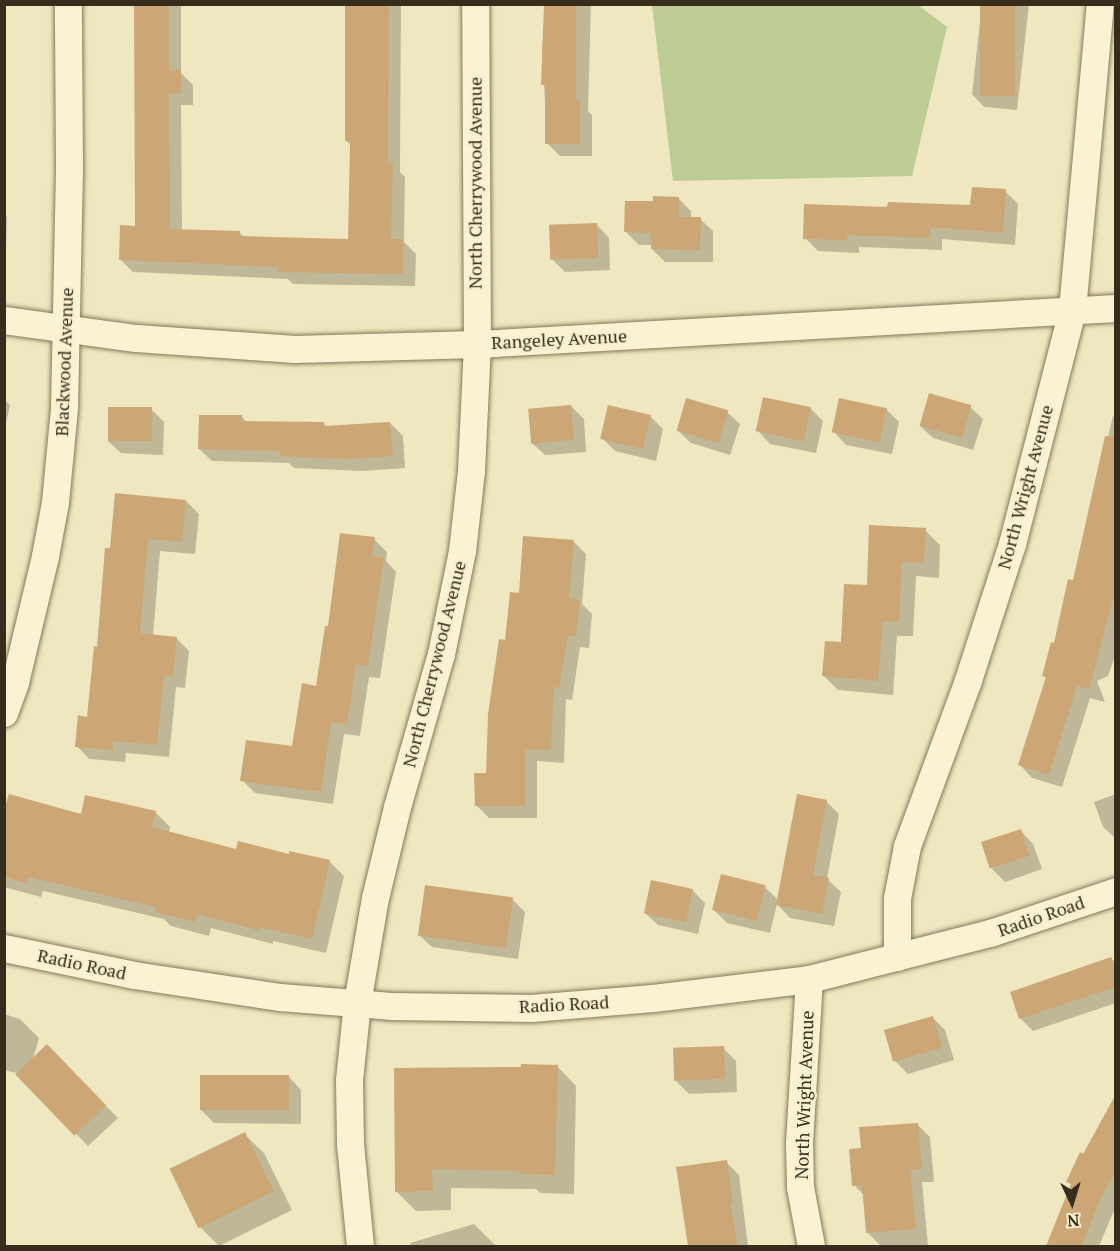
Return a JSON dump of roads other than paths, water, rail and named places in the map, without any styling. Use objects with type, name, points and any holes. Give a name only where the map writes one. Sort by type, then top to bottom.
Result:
[{"type":"street","name":"Blackwood Avenue","points":[[4,713],[15,682],[55,502],[64,408],[69,167],[68,4]]},
{"type":"street","name":"North Cherrywood Avenue","points":[[360,1246],[351,1155],[350,1090],[357,1003],[375,898],[397,807],[441,654],[462,550],[471,471],[477,344],[474,4]]},
{"type":"street","name":"North Wright Avenue","points":[[897,957],[897,898],[907,846],[968,680],[1012,544],[1072,310],[1100,4]]},
{"type":"street","name":"Rangeley Avenue","points":[[4,320],[136,339],[295,349],[477,344],[1116,308]]},
{"type":"street","name":"Radio Road","points":[[4,948],[134,975],[280,996],[357,1003],[531,1008],[652,998],[809,979],[990,933],[1116,891]]},
{"type":"street","name":"North Wright Avenue","points":[[809,979],[799,1143],[800,1187],[811,1246]]}]
